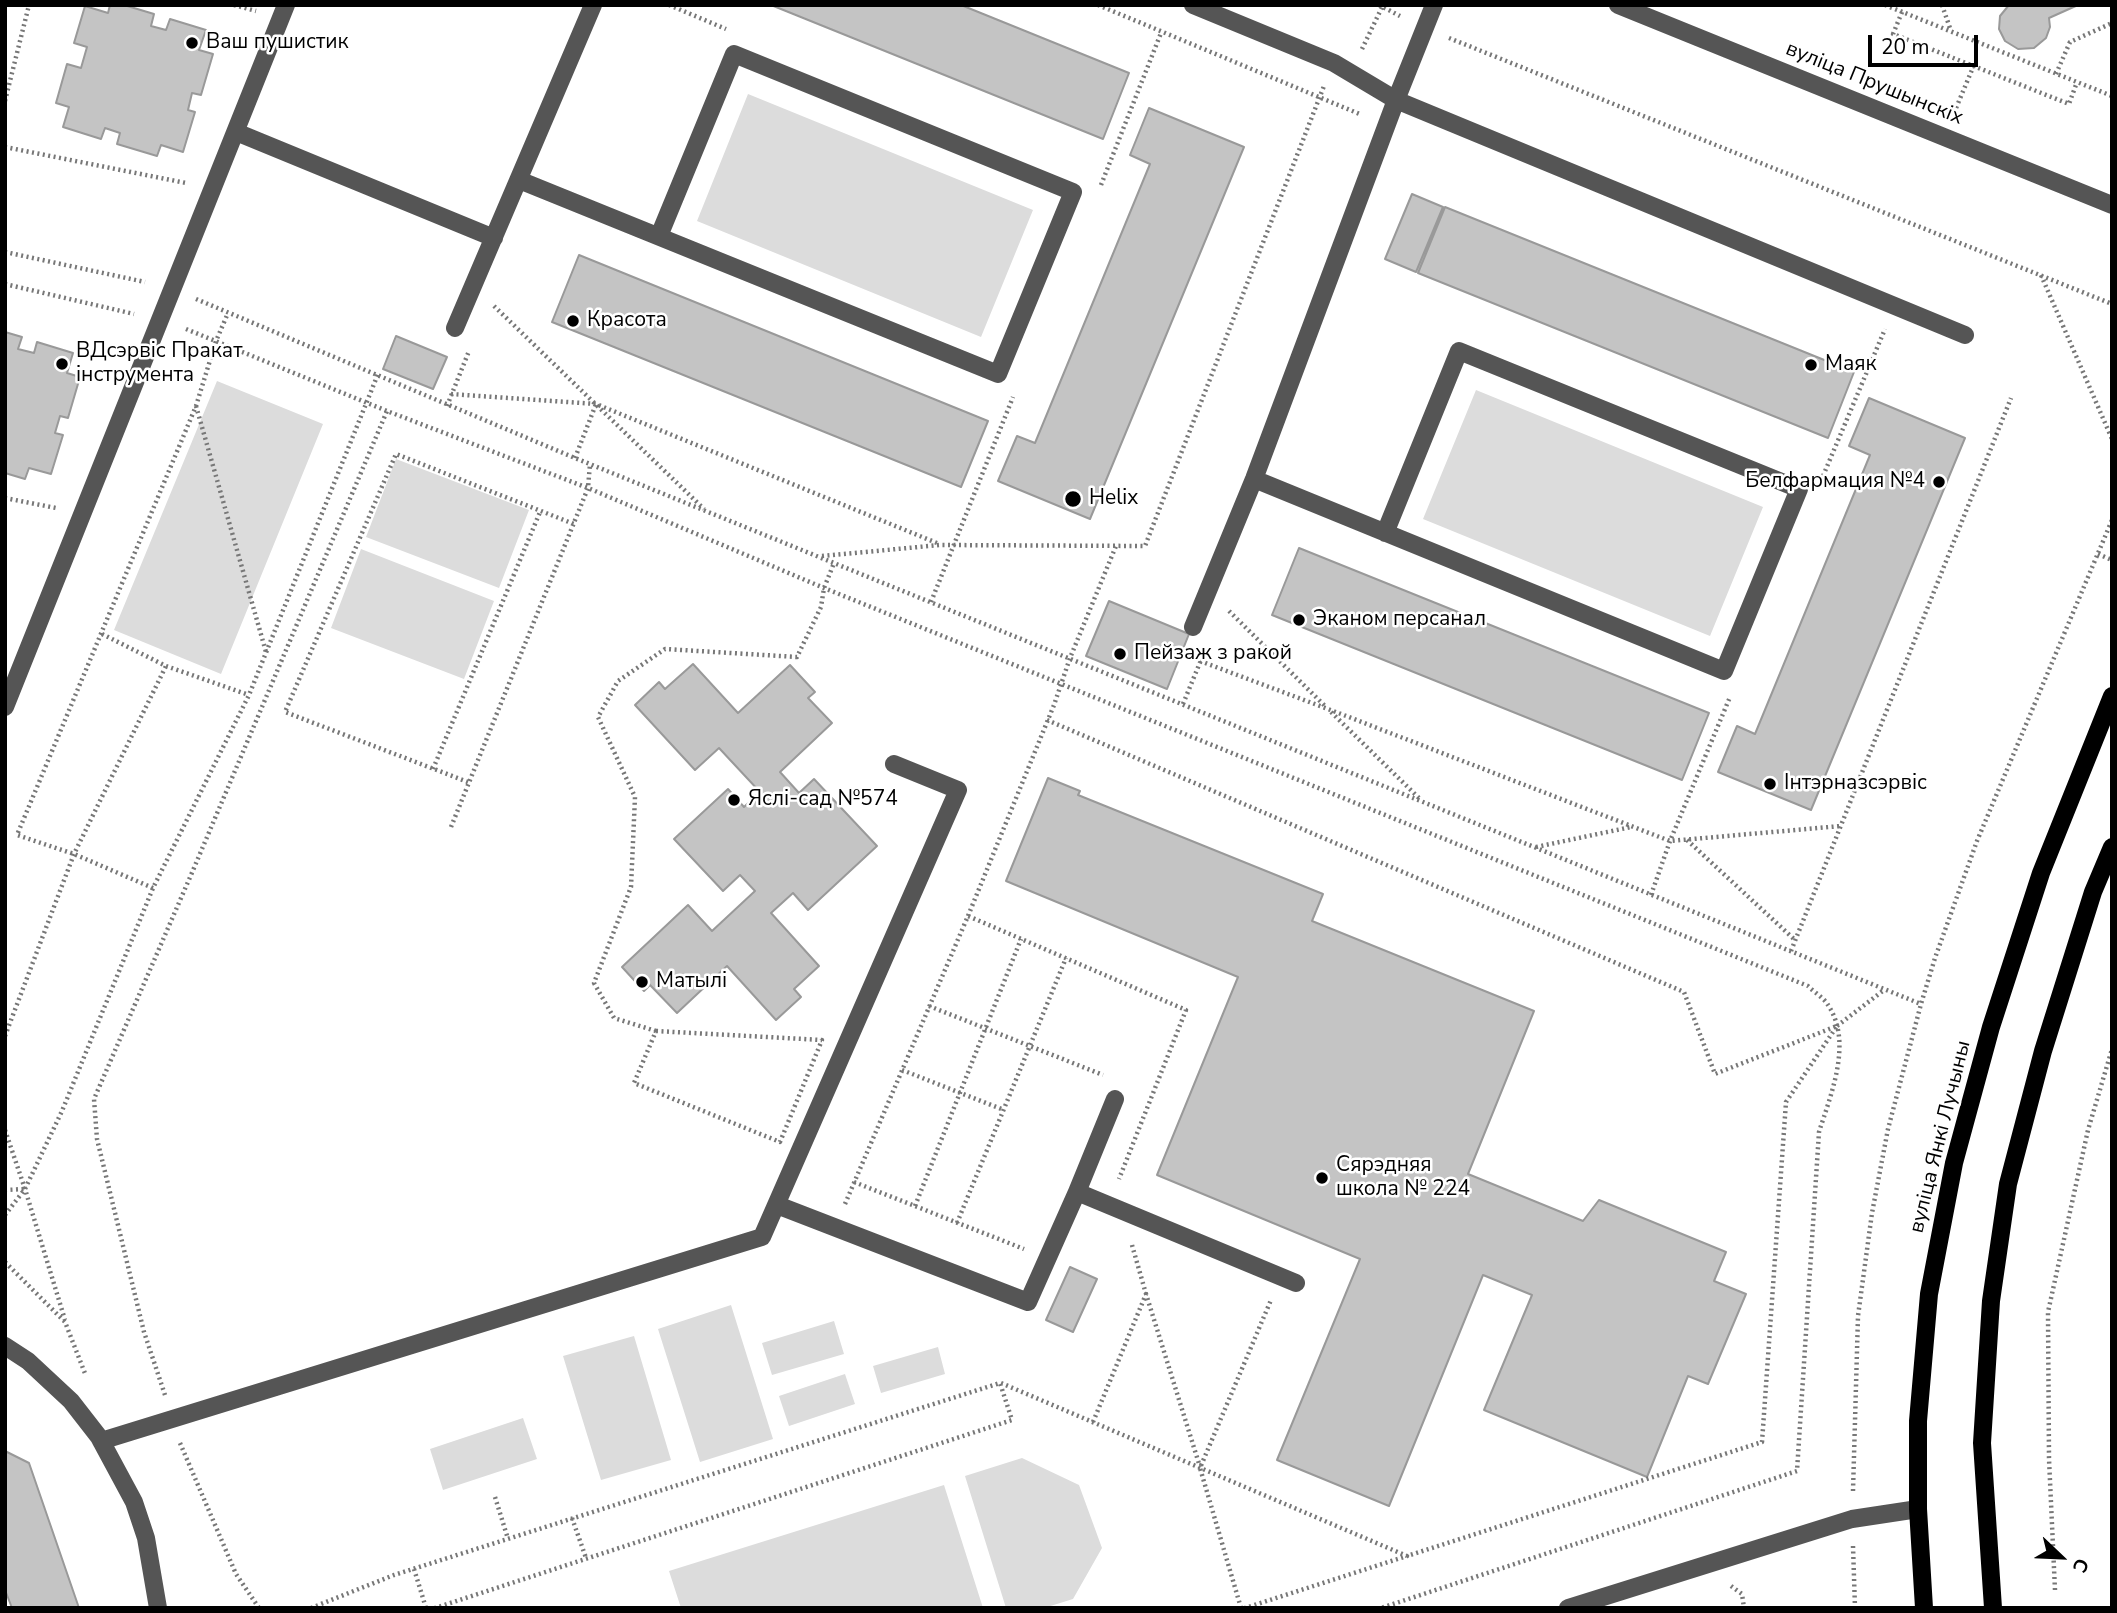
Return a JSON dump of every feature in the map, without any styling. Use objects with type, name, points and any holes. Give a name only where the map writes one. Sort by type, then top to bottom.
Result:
[{"type":"main road","name":"вуліца Янкі Лучыны","points":[[1924,1608],[1918,1509],[1918,1421],[1929,1294],[1954,1163],[1991,1027],[2041,873],[2112,696]]},
{"type":"main road","points":[[1993,1608],[1982,1443],[1991,1301],[2008,1184],[2043,1051],[2094,892],[2112,847]]},
{"type":"street","points":[[5,707],[286,5]]},
{"type":"street","points":[[455,328],[593,5]]},
{"type":"street","points":[[1194,5],[1334,63],[1396,100],[1965,335]]},
{"type":"street","points":[[1193,627],[1254,479],[1434,5]]},
{"type":"street","name":"вуліца Прушынскіх","points":[[1618,5],[2112,205]]},
{"type":"street","points":[[519,180],[998,374],[1073,192],[733,54],[659,236]]},
{"type":"street","points":[[236,132],[494,238]]},
{"type":"street","points":[[1254,479],[1385,533],[1724,671],[1799,489],[1459,351],[1385,533]]},
{"type":"street","points":[[101,1441],[762,1237],[958,790],[894,764]]},
{"type":"street","points":[[777,1205],[1028,1302],[1115,1099]]},
{"type":"street","points":[[1077,1192],[1288,1280]]},
{"type":"street","points":[[5,1346],[28,1361],[71,1401],[101,1441],[134,1502],[146,1538],[158,1608]]},
{"type":"street","points":[[1568,1608],[1852,1519],[1918,1509]]},
{"type":"path","points":[[5,101],[29,5]]},
{"type":"path","points":[[234,5],[260,12]]},
{"type":"path","points":[[1885,5],[2112,96]]},
{"type":"path","points":[[1942,5],[1951,32]]},
{"type":"path","points":[[818,556],[940,545],[1145,546],[1334,63],[1362,50],[1381,6],[1424,28],[2112,304]]},
{"type":"path","points":[[1902,12],[1893,34],[2068,104],[2077,82]]},
{"type":"path","points":[[2056,74],[2070,41],[2112,23]]},
{"type":"path","points":[[1945,138],[1974,65]]},
{"type":"path","points":[[5,147],[195,184]]},
{"type":"path","points":[[5,252],[172,289],[378,374],[447,406],[1921,1004]]},
{"type":"path","points":[[2041,275],[2112,439]]},
{"type":"path","points":[[5,284],[171,323],[387,411],[588,488],[824,587],[1808,986],[1828,1004],[1837,1026],[1839,1061],[1836,1080],[1819,1132],[1797,1471],[1381,1608]]},
{"type":"path","points":[[491,303],[706,511]]},
{"type":"path","points":[[153,888],[74,854],[17,835],[195,406],[228,313]]},
{"type":"path","points":[[5,1215],[25,1189],[62,1111],[153,888],[249,695],[378,374]]},
{"type":"path","points":[[451,394],[596,404],[940,545]]},
{"type":"path","points":[[1791,951],[2011,398]]},
{"type":"path","points":[[575,458],[596,404]]},
{"type":"path","points":[[195,406],[266,653]]},
{"type":"path","points":[[259,1608],[236,1574],[172,1419],[144,1332],[97,1139],[94,1099],[387,411]]},
{"type":"path","points":[[468,782],[285,712],[396,454],[574,524]]},
{"type":"path","points":[[451,827],[588,488],[590,464]]},
{"type":"path","points":[[433,769],[540,512]]},
{"type":"path","points":[[1855,1608],[1852,1519],[1858,1316],[1872,1213],[1888,1129],[1935,958],[1977,841],[2112,520]]},
{"type":"path","points":[[835,1227],[968,916],[1116,546]]},
{"type":"path","points":[[2098,554],[2112,560]]},
{"type":"path","points":[[656,1031],[634,1083],[780,1142],[822,1040],[656,1031],[614,1018],[594,983],[631,887],[635,797],[598,717],[618,681],[665,649],[797,657],[821,607],[824,587],[834,563]]},
{"type":"path","points":[[1223,606],[1423,801]]},
{"type":"path","points":[[102,634],[166,666],[249,695]]},
{"type":"path","points":[[1200,662],[1670,841],[1841,826]]},
{"type":"path","points":[[5,1036],[74,854],[166,666]]},
{"type":"path","points":[[1047,720],[1684,992],[1715,1074],[1837,1026],[1885,989]]},
{"type":"path","points":[[1535,847],[1633,827]]},
{"type":"path","points":[[1686,840],[1795,940]]},
{"type":"path","points":[[968,916],[1186,1010],[1116,1188],[1243,1608],[1762,1442],[1786,1102],[1837,1026]]},
{"type":"path","points":[[915,1206],[1021,939]]},
{"type":"path","points":[[957,1223],[1066,958]]},
{"type":"path","points":[[929,1006],[1104,1076]]},
{"type":"path","points":[[2055,1590],[2049,1459],[2048,1312],[2088,1130],[2112,1049]]},
{"type":"path","points":[[902,1070],[1004,1110]]},
{"type":"path","points":[[1140,1090],[1153,1095]]},
{"type":"path","points":[[5,1130],[65,1322]]},
{"type":"path","points":[[854,1182],[1047,1258]]},
{"type":"path","points":[[5,1190],[25,1189]]},
{"type":"path","points":[[1200,1468],[1288,1280]]},
{"type":"path","points":[[1093,1422],[1146,1294]]},
{"type":"path","points":[[311,1608],[414,1569],[1000,1383],[1407,1556]]},
{"type":"path","points":[[435,1608],[1012,1420],[1000,1383]]},
{"type":"path","points":[[495,1497],[508,1539]]},
{"type":"path","points":[[572,1518],[586,1558]]},
{"type":"path","points":[[414,1569],[426,1608]]},
{"type":"shaded area","points":[[748,94],[1033,210],[981,337],[697,221]]},
{"type":"shaded area","points":[[217,381],[323,424],[221,674],[114,630]]},
{"type":"shaded area","points":[[1476,390],[1763,507],[1710,636],[1423,519]]},
{"type":"shaded area","points":[[396,459],[529,510],[499,588],[366,537]]},
{"type":"shaded area","points":[[361,549],[494,601],[464,679],[331,628]]},
{"type":"shaded area","points":[[731,1305],[773,1439],[700,1462],[658,1329]]},
{"type":"shaded area","points":[[834,1321],[844,1354],[772,1375],[762,1343]]},
{"type":"shaded area","points":[[634,1336],[671,1460],[601,1480],[563,1356]]},
{"type":"shaded area","points":[[938,1347],[945,1374],[881,1393],[873,1366]]},
{"type":"shaded area","points":[[845,1374],[855,1404],[789,1426],[779,1396]]},
{"type":"shaded area","points":[[523,1418],[537,1459],[443,1490],[430,1449]]},
{"type":"shaded area","points":[[1022,1458],[1079,1485],[1102,1548],[1073,1599],[1044,1608],[1006,1608],[965,1476]]},
{"type":"shaded area","points":[[944,1485],[983,1608],[681,1608],[669,1571]]},
{"type":"building","points":[[110,5],[124,5],[154,14],[151,26],[166,30],[170,19],[206,30],[199,50],[213,54],[201,95],[192,93],[188,110],[195,112],[183,152],[161,145],[157,156],[117,144],[120,133],[105,128],[101,139],[63,127],[69,107],[56,103],[67,64],[81,68],[87,47],[74,43],[85,6],[108,13]]},
{"type":"building","points":[[771,5],[961,5],[1129,73],[1103,139]]},
{"type":"building","points":[[2009,5],[2078,5],[2049,18],[2050,27],[2046,38],[2034,48],[2018,49],[2005,41],[1999,29],[2000,16]]},
{"type":"building","points":[[1149,108],[1244,147],[1090,519],[998,481],[1017,436],[1035,443],[1150,164],[1130,155]]},
{"type":"building","points":[[1412,194],[1443,207],[1416,272],[1385,259]]},
{"type":"building","points":[[1445,207],[1854,372],[1828,438],[1418,273]]},
{"type":"building","points":[[579,255],[988,421],[961,487],[552,322]]},
{"type":"building","points":[[5,332],[22,337],[18,349],[34,353],[37,342],[73,353],[67,373],[80,377],[68,418],[60,416],[55,433],[63,435],[51,474],[29,468],[25,479],[5,473]]},
{"type":"building","points":[[396,336],[447,357],[433,389],[383,369]]},
{"type":"building","points":[[1869,398],[1965,438],[1811,810],[1718,772],[1737,726],[1755,734],[1870,455],[1849,446]]},
{"type":"building","points":[[1299,548],[1709,713],[1682,780],[1272,615]]},
{"type":"building","points":[[1109,601],[1189,634],[1167,689],[1086,656]]},
{"type":"building","points":[[693,664],[738,713],[790,665],[815,692],[808,698],[832,723],[780,772],[799,793],[814,779],[877,846],[808,910],[793,893],[771,913],[819,966],[794,989],[801,997],[776,1020],[727,966],[677,1013],[650,985],[644,991],[622,967],[688,905],[712,931],[755,891],[740,875],[723,891],[674,839],[728,789],[744,807],[760,792],[719,748],[695,770],[635,705],[659,682],[665,689]]},
{"type":"building","name":"Сярэдняя школа № 224","points":[[1048,778],[1080,791],[1078,795],[1323,894],[1312,921],[1534,1011],[1468,1174],[1583,1221],[1599,1200],[1726,1252],[1714,1281],[1746,1294],[1708,1384],[1688,1376],[1647,1477],[1484,1410],[1532,1295],[1483,1275],[1389,1506],[1277,1460],[1360,1259],[1157,1175],[1238,977],[1006,881]]},
{"type":"building","points":[[1070,1267],[1097,1279],[1073,1332],[1046,1320]]},
{"type":"building","points":[[5,1451],[29,1463],[79,1608],[12,1608],[5,1590]]},
{"type":"place","name":"Ваш пушистик","points":[[192,43]]},
{"type":"place","name":"Красота","points":[[573,321]]},
{"type":"place","name":"ВДсэрвіс Пракат інструмента","points":[[62,364]]},
{"type":"place","name":"Маяк","points":[[1811,365]]},
{"type":"place","name":"Белфармация №4","points":[[1939,482]]},
{"type":"place","name":"Helix","points":[[1073,499]]},
{"type":"place","name":"Эканом персанал","points":[[1299,620]]},
{"type":"place","name":"Пейзаж з ракой","points":[[1120,654]]},
{"type":"place","name":"Інтэрназсэрвіс","points":[[1770,784]]},
{"type":"place","name":"Яслі-сад №574","points":[[734,800]]},
{"type":"place","name":"Матылі","points":[[642,982]]},
{"type":"place","name":"Сярэдняя школа № 224","points":[[1322,1178]]}]
